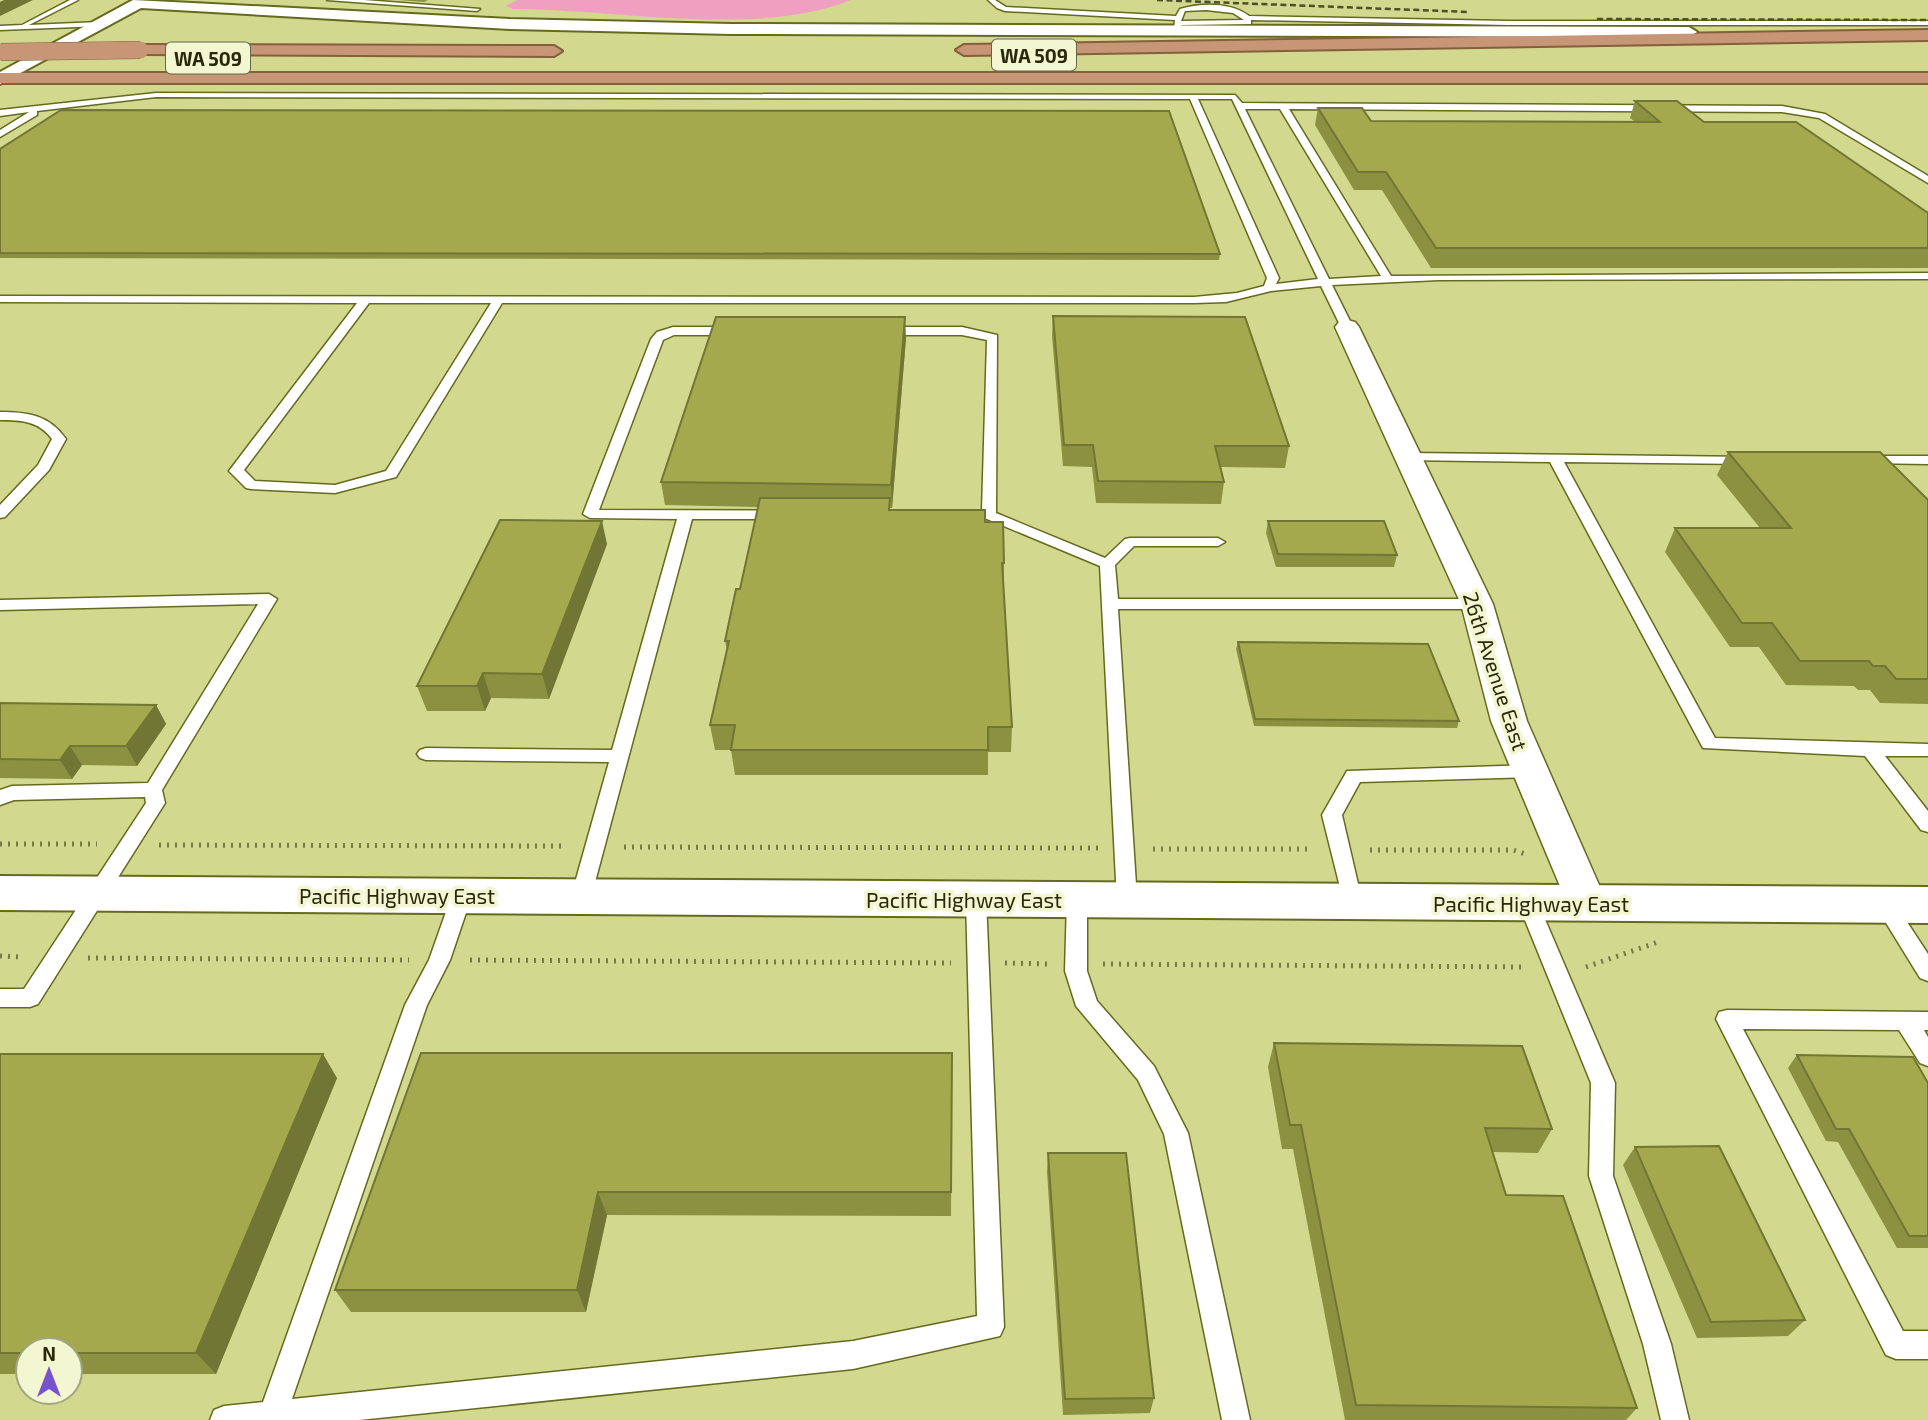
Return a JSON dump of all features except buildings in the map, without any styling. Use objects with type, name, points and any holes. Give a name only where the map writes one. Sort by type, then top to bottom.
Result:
[{"type":"highway","points":[[1683,27],[1928,33]]},
{"type":"highway","name":"WA 509","points":[[1569,58],[946,52],[1928,33]]},
{"type":"highway","name":"WA 509","points":[[0,52],[134,54],[286,57],[574,55],[134,54],[0,59]]},
{"type":"highway","points":[[286,57],[862,72],[1189,76]]},
{"type":"highway","name":"WA 509","points":[[620,60],[1928,68]]},
{"type":"highway","points":[[2,78],[1928,78]]},
{"type":"street","points":[[2,78],[142,1],[210,3],[426,20],[719,29],[1069,31],[1178,24],[1683,27]]},
{"type":"street","name":"26th Avenue East","points":[[1347,327],[1477,604],[1509,721],[1580,886]]},
{"type":"street","name":"Pacific Highway East","points":[[0,893],[1528,903],[1580,886],[1885,905],[1928,905]]},
{"type":"lane","points":[[19,27],[75,0]]},
{"type":"lane","points":[[330,0],[477,9]]},
{"type":"lane","points":[[991,0],[1003,8],[1178,24],[1240,23],[1248,22],[1247,18]]},
{"type":"lane","points":[[426,20],[448,8]]},
{"type":"lane","points":[[1178,24],[1184,9],[1194,8],[1239,12],[1247,18],[1683,27],[1928,23]]},
{"type":"lane","points":[[1069,31],[1079,13]]},
{"type":"lane","points":[[0,28],[100,24]]},
{"type":"lane","points":[[0,113],[37,111],[156,95],[1235,97],[1347,327]]},
{"type":"lane","points":[[1193,97],[1273,278],[1269,288]]},
{"type":"lane","points":[[1240,106],[1782,108],[1822,116],[1928,180]]},
{"type":"lane","points":[[1283,106],[1389,282]]},
{"type":"lane","points":[[0,134],[37,111]]},
{"type":"lane","points":[[0,299],[1195,300],[1230,299],[1269,288],[1326,282],[1389,282],[1439,277],[1928,276]]},
{"type":"lane","points":[[366,299],[236,471],[251,485],[335,489],[391,474],[498,300]]},
{"type":"lane","points":[[989,514],[993,338],[962,331],[673,331],[661,335],[590,514],[989,514],[1107,564]]},
{"type":"lane","points":[[0,416],[28,416],[51,426],[59,439],[44,467],[0,514]]},
{"type":"lane","points":[[1408,457],[1763,460]]},
{"type":"lane","points":[[1556,460],[1709,744],[1928,750]]},
{"type":"lane","points":[[1845,460],[1928,460]]},
{"type":"lane","points":[[580,897],[686,514]]},
{"type":"lane","points":[[1107,564],[1130,542],[1218,542]]},
{"type":"lane","points":[[1107,564],[1127,900]]},
{"type":"lane","points":[[0,605],[269,599],[153,790],[156,803],[58,957],[30,998],[0,998]]},
{"type":"lane","points":[[1110,604],[1477,604]]},
{"type":"lane","points":[[1870,750],[1928,825]]},
{"type":"lane","points":[[426,754],[619,756]]},
{"type":"lane","points":[[1352,901],[1332,815],[1354,776],[1531,771]]},
{"type":"lane","points":[[0,798],[12,793],[153,790]]},
{"type":"lane","points":[[272,1415],[416,1005],[439,960],[462,895]]},
{"type":"lane","points":[[224,1420],[853,1355],[990,1327],[976,899]]},
{"type":"lane","points":[[1077,900],[1076,971],[1087,1006],[1146,1073],[1177,1133],[1236,1420]]},
{"type":"lane","points":[[1528,903],[1603,1083],[1601,1176],[1657,1344],[1675,1420]]},
{"type":"lane","points":[[1885,905],[1928,972]]},
{"type":"lane","points":[[1928,1056],[1917,1020],[1727,1019],[1896,1345],[1928,1345]]},
{"type":"path","points":[[0,844],[1513,850],[1580,886]]},
{"type":"path","points":[[1,956],[1589,967]]},
{"type":"shaded area","points":[[517,0],[851,0],[814,11],[730,20],[513,9],[506,6]]},
{"type":"railway","points":[[1157,0],[1469,12]]},
{"type":"railway","points":[[1597,19],[1928,20]]}]
